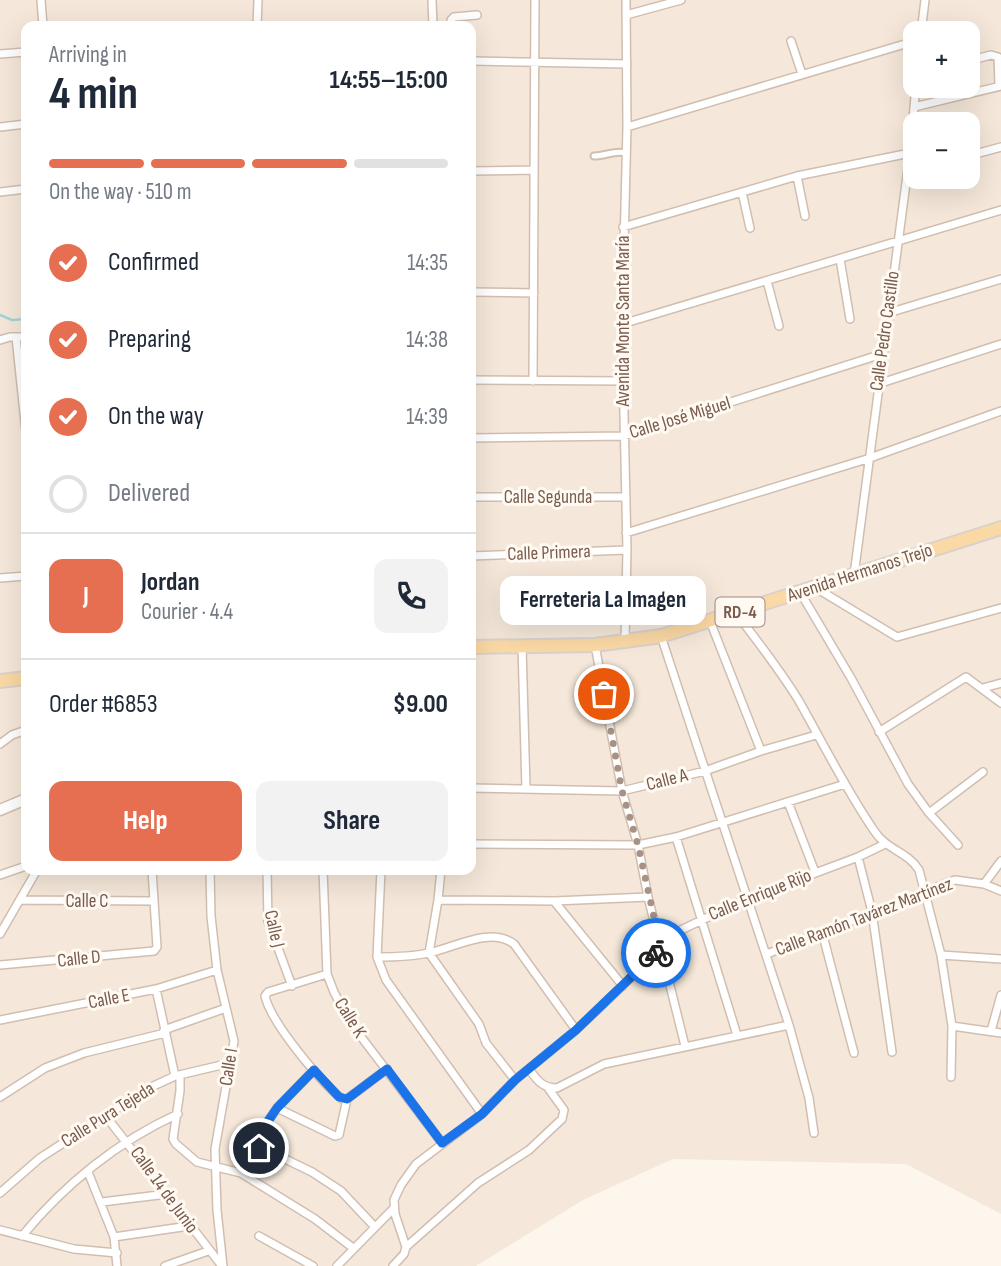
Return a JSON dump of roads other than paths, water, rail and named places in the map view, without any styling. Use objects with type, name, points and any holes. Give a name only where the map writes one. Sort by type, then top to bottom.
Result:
[{"type":"main road","name":"Avenida Hermanos Trejo","points":[[476,647],[595,645],[661,636],[1001,528]]},
{"type":"main road","points":[[0,681],[21,679]]},
{"type":"street","points":[[41,0],[43,21]]},
{"type":"street","points":[[257,21],[258,0]]},
{"type":"street","points":[[432,0],[433,21]]},
{"type":"street","points":[[533,381],[535,0]]},
{"type":"street","name":"Avenida Monte Santa María","points":[[625,642],[626,497],[622,324],[626,0]]},
{"type":"street","points":[[626,15],[681,0]]},
{"type":"street","points":[[922,21],[925,0]]},
{"type":"street","points":[[450,21],[454,17],[477,15]]},
{"type":"street","points":[[792,41],[802,74]]},
{"type":"street","points":[[626,127],[903,45]]},
{"type":"street","points":[[0,54],[21,52]]},
{"type":"street","points":[[914,107],[1000,86],[998,58],[991,55],[980,58]]},
{"type":"street","points":[[476,61],[627,64]]},
{"type":"street","name":"Calle Pedro Castillo","points":[[913,112],[915,98]]},
{"type":"street","points":[[0,127],[21,125]]},
{"type":"street","points":[[980,153],[1001,147]]},
{"type":"street","points":[[594,156],[617,151],[626,153]]},
{"type":"street","points":[[623,227],[797,176],[903,154]]},
{"type":"street","points":[[476,171],[534,170]]},
{"type":"street","points":[[797,176],[805,216]]},
{"type":"street","name":"Calle Pedro Castillo","points":[[853,576],[904,189]]},
{"type":"street","points":[[0,192],[21,190]]},
{"type":"street","points":[[742,192],[750,228]]},
{"type":"street","points":[[622,324],[1001,210]]},
{"type":"street","points":[[841,260],[850,319]]},
{"type":"street","points":[[888,313],[1001,279]]},
{"type":"street","points":[[767,281],[779,326]]},
{"type":"street","points":[[476,292],[534,293]]},
{"type":"street","points":[[16,337],[21,384]]},
{"type":"street","points":[[0,340],[21,337]]},
{"type":"street","points":[[878,384],[1001,344]]},
{"type":"street","name":"Calle José Miguel","points":[[476,438],[624,436],[882,354]]},
{"type":"street","points":[[476,380],[624,382]]},
{"type":"street","points":[[626,533],[867,459],[1001,411]]},
{"type":"street","name":"Calle Segunda","points":[[476,497],[626,497]]},
{"type":"street","name":"Calle Primera","points":[[476,556],[626,550]]},
{"type":"street","points":[[0,578],[21,576]]},
{"type":"street","points":[[816,587],[897,637],[1001,608]]},
{"type":"street","points":[[800,592],[851,678],[908,784],[929,813],[958,845]]},
{"type":"street","points":[[736,613],[775,664],[800,703],[845,785],[885,844],[913,860],[919,870],[942,955],[952,1026],[951,1077]]},
{"type":"street","points":[[710,621],[761,751]]},
{"type":"street","points":[[661,636],[789,1025],[809,1098],[814,1132]]},
{"type":"street","points":[[595,645],[622,791],[638,845],[648,897],[685,1046]]},
{"type":"street","points":[[522,646],[526,789]]},
{"type":"street","points":[[879,732],[966,677],[1001,703]]},
{"type":"street","points":[[984,688],[1001,683]]},
{"type":"street","points":[[0,744],[21,732]]},
{"type":"street","name":"Calle A","points":[[476,788],[622,791],[705,771],[816,735]]},
{"type":"street","points":[[929,813],[983,772]]},
{"type":"street","points":[[476,844],[638,845],[676,837],[845,785]]},
{"type":"street","points":[[0,810],[21,801]]},
{"type":"street","points":[[788,802],[815,872]]},
{"type":"street","points":[[676,837],[737,1035]]},
{"type":"street","name":"Calle Enrique Rijo","points":[[394,1208],[394,1200],[401,1185],[416,1164],[482,1114],[515,1080],[576,1030],[681,930],[746,899],[858,857],[885,844]]},
{"type":"street","points":[[858,857],[872,912],[892,1052]]},
{"type":"street","points":[[984,884],[1001,861]]},
{"type":"street","points":[[0,875],[21,868]]},
{"type":"street","points":[[0,934],[34,875]]},
{"type":"street","points":[[152,875],[153,901]]},
{"type":"street","name":"Calle I","points":[[210,875],[217,970],[234,1041],[215,1149],[222,1266]]},
{"type":"street","name":"Calle J","points":[[267,875],[268,920],[292,986]]},
{"type":"street","name":"Calle K","points":[[323,875],[327,974],[349,1021],[442,1143]]},
{"type":"street","points":[[381,875],[377,957],[386,980],[482,1114]]},
{"type":"street","points":[[441,875],[429,953],[479,1024],[486,1043],[515,1080]]},
{"type":"street","name":"Calle Ramón Tavárez Martínez","points":[[767,954],[956,880],[984,884],[1001,891]]},
{"type":"street","points":[[439,900],[554,901],[648,897]]},
{"type":"street","name":"Calle C","points":[[20,900],[153,901]]},
{"type":"street","name":"Calle D","points":[[0,965],[154,951],[153,901]]},
{"type":"street","points":[[554,901],[623,986]]},
{"type":"street","points":[[822,932],[854,1053]]},
{"type":"street","points":[[377,957],[405,957],[491,936],[505,938],[514,944],[576,1030]]},
{"type":"street","points":[[942,955],[1001,959]]},
{"type":"street","name":"Calle E","points":[[0,1020],[156,989],[217,970]]},
{"type":"street","points":[[327,974],[268,992],[266,1000],[285,1034],[314,1070],[339,1097],[347,1099]]},
{"type":"street","points":[[156,989],[178,1075],[178,1114],[174,1142],[197,1162],[241,1173],[315,1219],[353,1248]]},
{"type":"street","points":[[990,1031],[1001,995]]},
{"type":"street","points":[[0,1097],[45,1068],[85,1052],[165,1032],[226,1008]]},
{"type":"street","points":[[548,1088],[557,1088],[604,1064],[789,1025]]},
{"type":"street","points":[[952,1026],[1001,1032]]},
{"type":"street","name":"Calle Pura Tejeda","points":[[0,1193],[40,1158],[147,1089],[178,1075],[230,1063]]},
{"type":"street","points":[[277,1108],[335,1136],[341,1130],[347,1099],[387,1069]]},
{"type":"street","points":[[393,1266],[404,1254],[406,1247],[478,1182],[529,1150],[562,1119],[564,1110],[548,1088],[538,1082],[529,1069]]},
{"type":"street","points":[[314,1070],[277,1108],[255,1140],[256,1145],[312,1172],[341,1191],[374,1226]]},
{"type":"street","points":[[22,1236],[59,1196],[127,1140],[178,1114]]},
{"type":"street","name":"Calle 14 de Junio","points":[[105,1115],[222,1266]]},
{"type":"street","points":[[88,1172],[114,1237],[117,1266]]},
{"type":"street","points":[[102,1202],[167,1194]]},
{"type":"street","points":[[337,1266],[394,1208],[406,1247]]},
{"type":"street","points":[[114,1237],[190,1226]]},
{"type":"street","points":[[0,1230],[74,1249],[117,1253]]},
{"type":"street","points":[[259,1236],[313,1266]]},
{"type":"street","points":[[165,1266],[208,1251]]},
{"type":"waterway","points":[[0,315],[12,320],[21,319]]},
{"type":"place","name":"Ferreteria La Imagen","points":[[604,694]]}]
